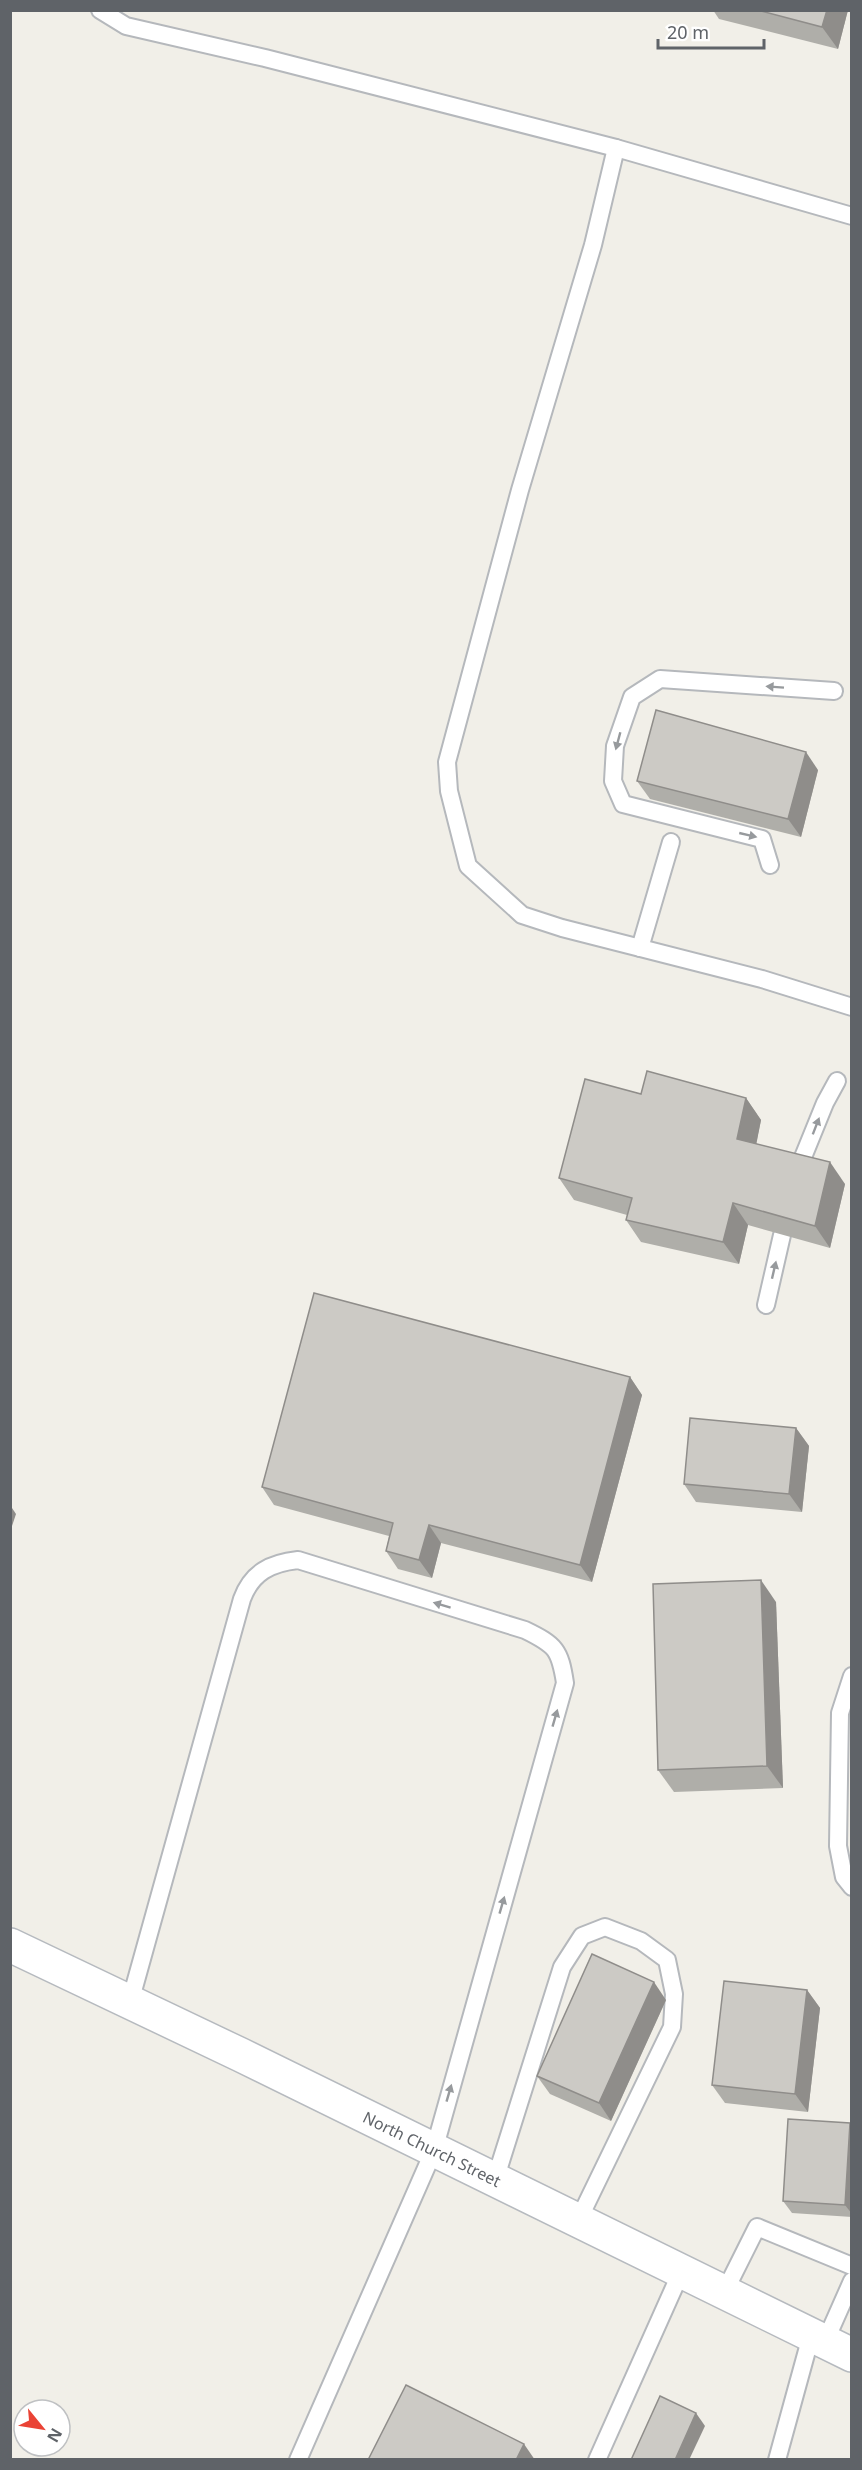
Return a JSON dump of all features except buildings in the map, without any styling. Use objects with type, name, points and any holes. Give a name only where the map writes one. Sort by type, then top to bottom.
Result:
[{"type":"main road","name":"North Church Street","points":[[10,1945],[829,2344]]},
{"type":"lane","points":[[100,10],[126,26],[266,58],[616,148],[852,216]]},
{"type":"lane","points":[[616,148],[593,245],[520,490],[447,762],[449,791],[468,867],[522,915],[562,928],[762,979],[852,1007]]},
{"type":"lane","points":[[770,865],[762,839],[623,804],[613,781],[615,746],[632,697],[660,679],[834,692]]},
{"type":"lane","points":[[640,948],[671,842]]},
{"type":"lane","points":[[797,1172],[825,1102],[837,1081]]},
{"type":"lane","points":[[766,1305],[782,1235]]},
{"type":"lane","points":[[130,2002],[242,1599],[246,1588],[259,1572],[280,1562],[298,1560],[525,1630],[545,1640],[561,1656],[565,1683],[434,2150],[298,2460]]},
{"type":"lane","points":[[852,1677],[840,1713],[838,1834],[844,1877],[852,1887]]},
{"type":"lane","points":[[495,2180],[562,1968],[582,1936],[605,1927],[642,1941],[667,1960],[674,1994],[672,2028],[578,2221]]},
{"type":"lane","points":[[724,2293],[757,2227],[852,2266]]},
{"type":"lane","points":[[597,2460],[681,2272]]},
{"type":"lane","points":[[777,2460],[829,2344],[852,2281]]}]
